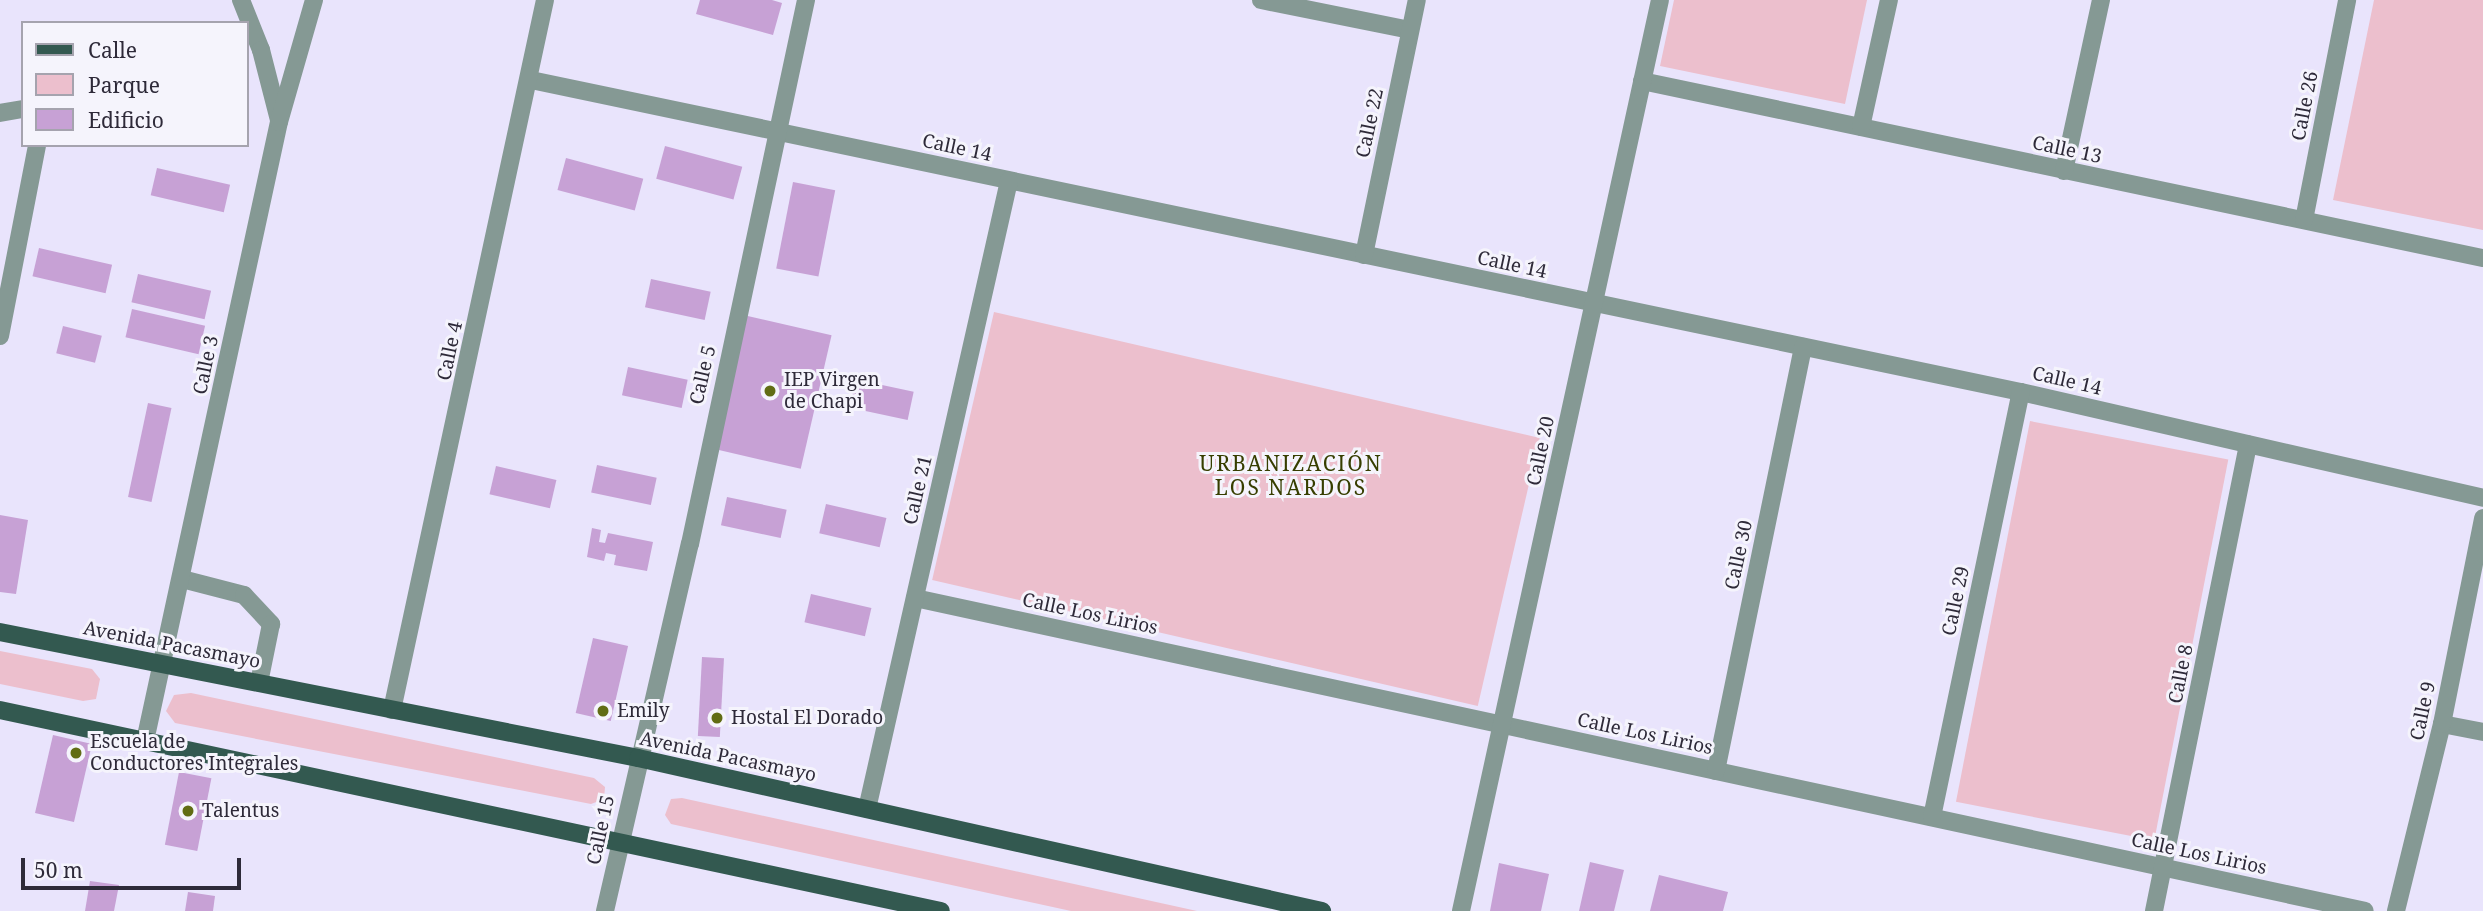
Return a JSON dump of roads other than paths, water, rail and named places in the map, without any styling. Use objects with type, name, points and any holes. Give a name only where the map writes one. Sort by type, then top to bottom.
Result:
[{"type":"main road","name":"Avenida Pacasmayo","points":[[0,632],[638,758],[1322,911]]},
{"type":"main road","points":[[0,710],[941,911]]},
{"type":"street","points":[[241,0],[246,21]]},
{"type":"street","name":"Calle 3","points":[[145,741],[279,122],[314,0]]},
{"type":"street","name":"Calle 4","points":[[392,710],[531,80],[545,0]]},
{"type":"street","name":"Calle 5","points":[[638,758],[690,544],[806,0]]},
{"type":"street","points":[[1261,0],[1410,30]]},
{"type":"street","name":"Calle 22","points":[[1364,255],[1416,0]]},
{"type":"street","name":"Calle 20","points":[[1461,911],[1660,0]]},
{"type":"street","points":[[1861,127],[1889,0]]},
{"type":"street","points":[[2064,171],[2101,0]]},
{"type":"street","name":"Calle 26","points":[[2304,220],[2347,0]]},
{"type":"street","points":[[248,28],[279,122]]},
{"type":"street","name":"Calle 14","points":[[531,80],[2021,392],[2483,498]]},
{"type":"street","name":"Calle 13","points":[[1642,81],[2483,258]]},
{"type":"street","points":[[0,113],[21,109]]},
{"type":"street","points":[[0,336],[37,147]]},
{"type":"street","name":"Calle 21","points":[[867,809],[1009,181]]},
{"type":"street","name":"Calle 30","points":[[1716,771],[1803,347]]},
{"type":"street","name":"Calle 29","points":[[1932,817],[2021,392]]},
{"type":"street","name":"Calle 8","points":[[2154,911],[2248,444]]},
{"type":"street","name":"Calle 9","points":[[2396,911],[2442,724],[2483,518]]},
{"type":"street","points":[[182,579],[244,595],[271,624],[259,683]]},
{"type":"street","name":"Calle Los Lirios","points":[[915,598],[2365,911]]},
{"type":"street","points":[[2442,724],[2483,732]]},
{"type":"street","name":"Calle 15","points":[[605,911],[638,758]]},
{"type":"place","name":"IEP Virgen de Chapi","points":[[770,391]]},
{"type":"place","name":"Emily","points":[[603,711]]},
{"type":"place","name":"Hostal El Dorado","points":[[717,718]]},
{"type":"place","name":"Escuela de Conductores Integrales","points":[[76,753]]},
{"type":"place","name":"Talentus","points":[[188,811]]},
{"type":"district","name":"URBANIZACIÓN LOS NARDOS","points":[[1291,475]]}]
